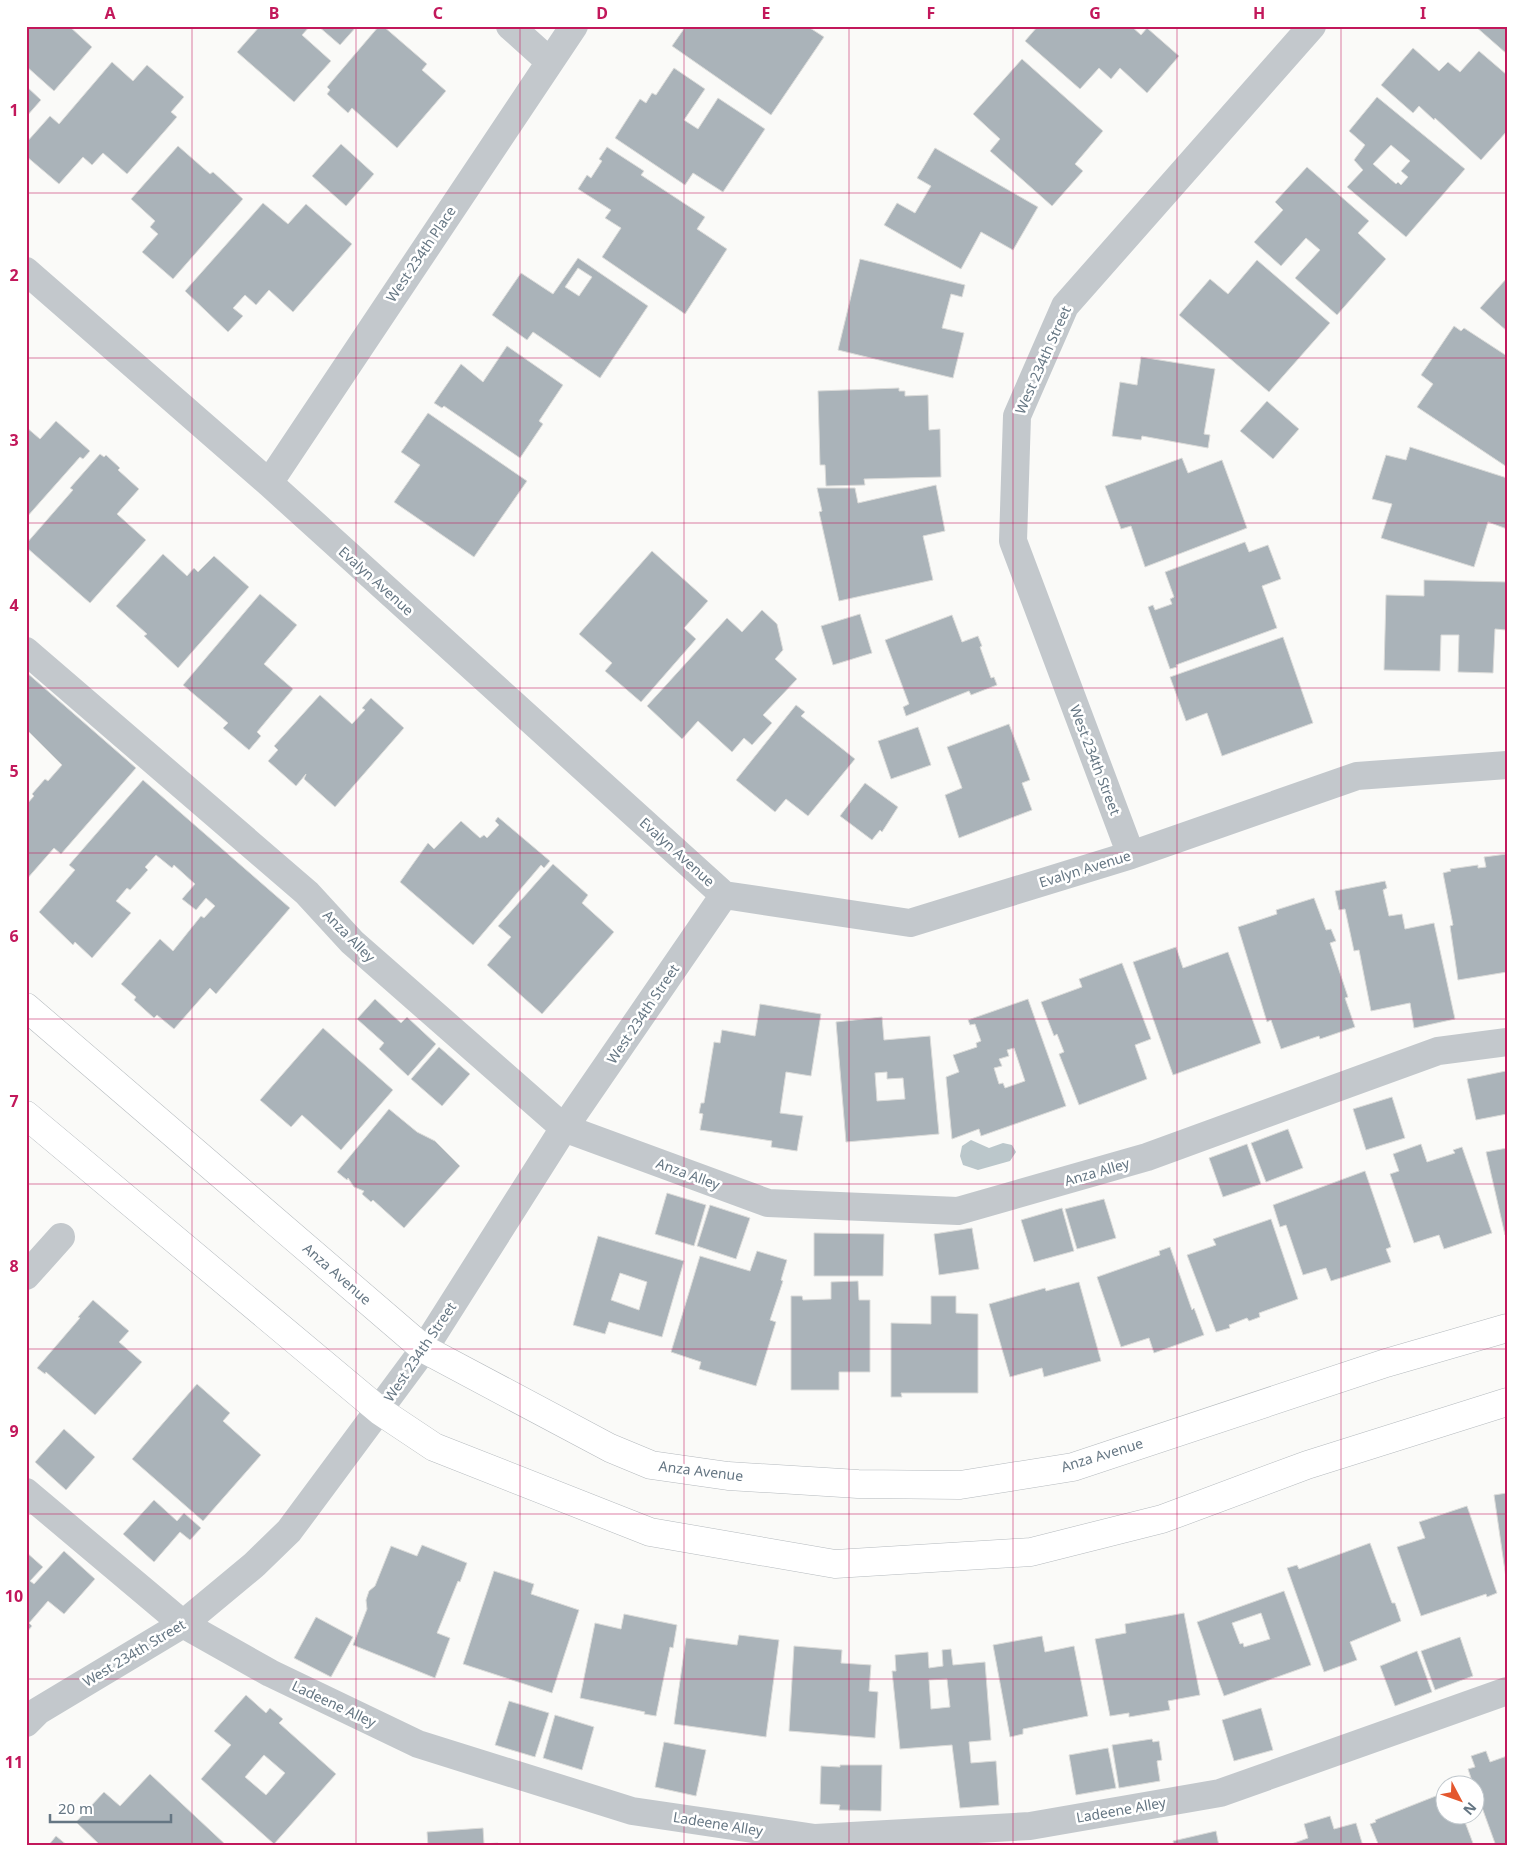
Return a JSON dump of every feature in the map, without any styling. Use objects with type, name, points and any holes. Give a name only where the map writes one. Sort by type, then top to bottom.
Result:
[{"type":"main road","name":"Anza Avenue","points":[[26,1007],[424,1349],[610,1448],[651,1465],[728,1476],[858,1484],[960,1485],[1073,1466],[1386,1363],[1507,1328]]},
{"type":"main road","points":[[26,1115],[380,1411],[434,1447],[650,1532],[835,1564],[1031,1552],[1162,1519],[1307,1465],[1507,1402]]},
{"type":"street","points":[[510,26],[549,61]]},
{"type":"street","name":"West 234th Place","points":[[269,483],[574,26]]},
{"type":"street","name":"West 234th Street","points":[[1131,855],[1013,541],[1017,416],[1065,306],[1312,26]]},
{"type":"street","name":"Evalyn Avenue","points":[[26,271],[269,483],[724,895],[910,923],[1131,855],[1357,776],[1507,765]]},
{"type":"street","name":"Anza Alley","points":[[26,651],[307,893],[352,942],[564,1128],[768,1203],[958,1211],[1147,1158],[1438,1051],[1507,1042]]},
{"type":"street","name":"West 234th Street","points":[[26,1723],[38,1711],[183,1624],[254,1565],[289,1531],[380,1411],[424,1349],[564,1128],[724,895]]},
{"type":"street","points":[[26,1276],[61,1237]]},
{"type":"street","name":"Ladeene Alley","points":[[26,1492],[183,1624],[270,1673],[418,1744],[632,1811],[815,1838],[1030,1826],[1220,1793],[1507,1691]]},
{"type":"shaded area","points":[[971,1140],[989,1148],[1003,1143],[1012,1145],[1016,1152],[1010,1161],[978,1170],[963,1165],[960,1156],[962,1146]]},
{"type":"building","points":[[26,26],[69,26],[92,47],[54,91],[26,66]]},
{"type":"building","points":[[260,26],[310,26],[302,35],[331,61],[294,102],[237,52]]},
{"type":"building","points":[[318,26],[357,26],[340,45]]},
{"type":"building","points":[[379,26],[383,26],[427,64],[422,70],[446,91],[397,148],[352,108],[348,113],[327,94],[330,90],[327,87]]},
{"type":"building","points":[[686,26],[807,26],[824,37],[771,115],[672,46]]},
{"type":"building","points":[[1038,26],[1131,26],[1141,35],[1147,28],[1179,56],[1147,93],[1120,68],[1111,79],[1099,68],[1080,89],[1025,41]]},
{"type":"building","points":[[1475,26],[1507,26],[1507,54]]},
{"type":"building","points":[[1413,48],[1439,71],[1448,62],[1460,72],[1479,51],[1507,75],[1507,131],[1481,160],[1419,106],[1413,113],[1381,85]]},
{"type":"building","points":[[1022,59],[1103,131],[1075,164],[1083,171],[1052,206],[990,151],[1000,139],[973,114]]},
{"type":"building","points":[[112,62],[133,81],[147,65],[184,97],[171,112],[177,117],[127,174],[103,153],[92,165],[83,157],[59,184],[26,156],[26,143],[50,116],[59,124]]},
{"type":"building","points":[[674,68],[705,89],[684,120],[698,129],[718,98],[765,129],[723,192],[693,173],[685,185],[615,138],[640,99],[646,103],[652,93],[656,95]]},
{"type":"building","points":[[26,86],[41,100],[26,117]]},
{"type":"building","points":[[1377,97],[1465,169],[1406,237],[1347,187],[1363,170],[1354,160],[1365,145],[1349,131]],"holes":[[[1391,145],[1410,161],[1401,171],[1408,177],[1401,185],[1398,182],[1396,184],[1373,164]]]},
{"type":"building","points":[[341,144],[374,174],[346,206],[312,176]]},
{"type":"building","points":[[178,146],[210,174],[213,172],[243,199],[173,279],[142,252],[158,234],[150,227],[155,221],[131,199]]},
{"type":"building","points":[[607,147],[644,171],[641,175],[705,217],[697,229],[727,249],[685,314],[602,257],[621,228],[605,218],[611,210],[578,189],[587,175],[591,178],[602,161],[599,159]]},
{"type":"building","points":[[935,148],[1038,207],[1013,250],[981,232],[961,269],[884,225],[897,203],[915,213],[931,186],[917,178]]},
{"type":"building","points":[[1307,167],[1369,221],[1358,233],[1386,259],[1337,315],[1295,278],[1320,250],[1306,238],[1281,266],[1254,242],[1283,210],[1275,202]]},
{"type":"building","points":[[263,203],[288,224],[306,204],[352,244],[293,312],[269,290],[256,305],[245,295],[233,308],[243,316],[228,332],[185,291]]},
{"type":"building","points":[[578,258],[648,306],[600,378],[533,332],[527,340],[492,315],[521,273],[553,294]],"holes":[[[578,268],[592,277],[579,296],[565,287]]]},
{"type":"building","points":[[860,259],[965,285],[962,297],[951,294],[942,328],[964,333],[953,378],[838,350]]},
{"type":"building","points":[[1257,260],[1330,323],[1269,392],[1179,315],[1210,279],[1228,294]]},
{"type":"building","points":[[1507,278],[1507,331],[1480,308]]},
{"type":"building","points":[[1454,326],[1461,331],[1464,328],[1507,356],[1507,467],[1417,407],[1433,384],[1421,375]]},
{"type":"building","points":[[507,346],[563,385],[539,421],[543,424],[520,458],[444,406],[442,408],[434,403],[461,364],[483,382]]},
{"type":"building","points":[[1141,357],[1215,369],[1204,434],[1210,435],[1208,448],[1142,436],[1141,440],[1112,436],[1120,382],[1137,385]]},
{"type":"building","points":[[899,388],[899,391],[905,391],[905,396],[928,395],[929,430],[940,429],[941,477],[864,479],[865,485],[826,486],[825,465],[820,465],[818,391]]},
{"type":"building","points":[[1267,401],[1299,429],[1273,459],[1240,431]]},
{"type":"building","points":[[428,413],[527,481],[474,557],[394,502],[420,465],[401,452]]},
{"type":"building","points":[[56,421],[90,451],[83,459],[80,457],[26,518],[26,427],[40,439]]},
{"type":"building","points":[[1410,447],[1507,478],[1507,529],[1488,522],[1474,567],[1381,538],[1392,504],[1372,499],[1386,455],[1406,460]]},
{"type":"building","points":[[100,454],[104,457],[106,455],[120,468],[118,470],[139,489],[117,514],[146,540],[90,603],[26,547],[26,544],[73,490],[70,488]]},
{"type":"building","points":[[1182,458],[1188,473],[1222,460],[1247,528],[1145,567],[1131,526],[1121,529],[1105,486]]},
{"type":"building","points":[[936,485],[945,531],[923,536],[933,580],[839,601],[819,512],[822,511],[817,488],[855,488],[858,503]]},
{"type":"building","points":[[1245,542],[1249,552],[1268,545],[1281,579],[1262,586],[1277,628],[1176,665],[1177,667],[1170,669],[1148,607],[1153,605],[1155,610],[1172,604],[1170,599],[1174,597],[1165,572]]},
{"type":"building","points":[[652,551],[708,601],[684,628],[696,639],[641,702],[605,671],[612,663],[579,634]]},
{"type":"building","points":[[163,554],[187,576],[194,568],[198,572],[214,556],[249,587],[178,668],[144,636],[147,634],[116,606]]},
{"type":"building","points":[[1424,580],[1507,582],[1506,630],[1495,629],[1493,673],[1458,672],[1459,635],[1441,635],[1440,671],[1384,670],[1386,595],[1424,596]]},
{"type":"building","points":[[260,594],[297,625],[264,664],[293,689],[257,732],[261,736],[249,750],[223,728],[228,723],[183,685]]},
{"type":"building","points":[[762,610],[777,624],[783,650],[775,659],[797,679],[763,715],[772,723],[752,745],[744,738],[732,752],[698,721],[682,739],[647,706],[727,618],[742,632]]},
{"type":"building","points":[[860,614],[872,653],[833,665],[821,626]]},
{"type":"building","points":[[952,615],[962,642],[978,636],[991,678],[994,677],[997,685],[971,695],[969,691],[906,716],[903,707],[909,704],[885,640]]},
{"type":"building","points":[[1283,637],[1313,723],[1222,756],[1207,713],[1186,721],[1170,677]]},
{"type":"building","points":[[26,672],[136,768],[61,854],[54,848],[26,880],[26,805],[34,796],[32,794],[45,779],[48,781],[62,765],[26,729]]},
{"type":"building","points":[[320,695],[352,724],[365,710],[362,708],[371,698],[404,728],[335,807],[304,779],[306,774],[296,786],[268,761],[278,750],[274,746]]},
{"type":"building","points":[[796,705],[805,712],[801,716],[855,759],[808,816],[786,799],[775,812],[736,780]]},
{"type":"building","points":[[1009,724],[1030,780],[1022,783],[1032,810],[959,838],[945,795],[962,788],[947,747]]},
{"type":"building","points":[[918,727],[931,765],[891,779],[878,741]]},
{"type":"building","points":[[143,780],[290,908],[216,994],[210,988],[174,1029],[157,1015],[154,1018],[134,1000],[136,997],[121,984],[160,939],[173,951],[201,916],[204,918],[215,906],[206,898],[196,910],[182,899],[195,884],[174,865],[172,868],[156,855],[145,867],[148,870],[130,890],[127,888],[116,901],[131,913],[92,958],[75,942],[73,945],[39,912],[75,870],[69,865]]},
{"type":"building","points":[[865,783],[898,807],[882,832],[880,830],[872,840],[840,816]]},
{"type":"building","points":[[498,817],[550,861],[544,868],[541,865],[473,945],[400,882],[428,843],[434,849],[461,821],[480,838],[484,835],[487,838],[499,825],[495,821]]},
{"type":"building","points":[[1507,854],[1507,972],[1458,980],[1450,926],[1453,925],[1443,873],[1451,871],[1450,869],[1478,865],[1478,868],[1486,867],[1484,857]]},
{"type":"building","points":[[553,864],[588,895],[582,903],[614,932],[542,1014],[487,965],[511,937],[498,926]]},
{"type":"building","points":[[1385,881],[1387,888],[1383,890],[1389,916],[1402,914],[1405,929],[1434,923],[1455,1019],[1414,1028],[1410,1003],[1371,1011],[1359,950],[1354,951],[1345,909],[1339,910],[1335,891]]},
{"type":"building","points":[[1314,898],[1326,930],[1331,929],[1336,941],[1330,943],[1348,997],[1345,998],[1355,1027],[1320,1039],[1319,1036],[1281,1049],[1271,1020],[1267,1022],[1238,927],[1277,914],[1276,910]]},
{"type":"building","points":[[1176,947],[1183,968],[1228,952],[1261,1043],[1173,1075],[1133,962]]},
{"type":"building","points":[[1122,963],[1151,1039],[1135,1045],[1147,1079],[1079,1105],[1059,1054],[1064,1052],[1057,1034],[1054,1036],[1041,1002],[1082,987],[1079,979]]},
{"type":"building","points":[[375,999],[401,1023],[407,1017],[436,1044],[408,1076],[379,1049],[384,1043],[357,1019]]},
{"type":"building","points":[[1028,999],[1066,1106],[981,1136],[979,1129],[952,1139],[946,1077],[959,1072],[953,1055],[977,1047],[976,1043],[981,1041],[975,1024],[970,1025],[968,1020]],"holes":[[[1014,1048],[1025,1081],[1005,1088],[1003,1083],[999,1084],[994,1068],[1002,1066],[999,1059],[1009,1056],[1007,1050]]]},
{"type":"building","points":[[760,1004],[821,1014],[811,1076],[786,1072],[780,1113],[803,1116],[797,1151],[771,1147],[772,1141],[700,1130],[703,1114],[699,1113],[701,1103],[704,1103],[714,1042],[720,1043],[722,1030],[755,1036]]},
{"type":"building","points":[[882,1017],[884,1040],[930,1036],[939,1134],[846,1142],[836,1022]],"holes":[[[887,1072],[887,1079],[903,1078],[905,1099],[877,1101],[875,1073]]]},
{"type":"building","points":[[323,1028],[393,1090],[341,1150],[302,1115],[291,1127],[260,1100]]},
{"type":"building","points":[[439,1047],[470,1074],[442,1106],[411,1079]]},
{"type":"building","points":[[1506,1071],[1507,1114],[1476,1120],[1467,1079]]},
{"type":"building","points":[[1392,1097],[1405,1138],[1366,1150],[1353,1109]]},
{"type":"building","points":[[389,1109],[417,1132],[435,1141],[460,1166],[404,1228],[373,1200],[371,1202],[362,1194],[364,1191],[354,1187],[348,1178],[347,1180],[337,1172]]},
{"type":"building","points":[[1288,1129],[1303,1168],[1266,1182],[1251,1143]]},
{"type":"building","points":[[1247,1144],[1261,1184],[1223,1197],[1209,1158]]},
{"type":"building","points":[[1421,1144],[1427,1162],[1455,1153],[1453,1150],[1462,1147],[1492,1233],[1444,1249],[1439,1235],[1414,1243],[1390,1174],[1399,1171],[1393,1154]]},
{"type":"building","points":[[1507,1148],[1507,1234],[1505,1235],[1486,1152]]},
{"type":"building","points":[[1365,1171],[1391,1247],[1386,1249],[1391,1262],[1331,1281],[1326,1268],[1303,1275],[1286,1225],[1280,1227],[1273,1205]]},
{"type":"building","points":[[667,1193],[706,1205],[694,1246],[655,1234]]},
{"type":"building","points":[[1104,1199],[1116,1238],[1077,1249],[1065,1209]]},
{"type":"building","points":[[710,1205],[750,1218],[736,1259],[697,1246]]},
{"type":"building","points":[[1062,1208],[1074,1251],[1034,1262],[1021,1220]]},
{"type":"building","points":[[1271,1219],[1298,1299],[1259,1313],[1260,1317],[1249,1321],[1247,1318],[1229,1325],[1230,1328],[1216,1332],[1187,1255],[1216,1245],[1213,1239]]},
{"type":"building","points":[[972,1228],[979,1269],[939,1275],[934,1234]]},
{"type":"building","points":[[814,1233],[884,1234],[883,1276],[814,1276]]},
{"type":"building","points":[[598,1236],[684,1261],[662,1337],[609,1322],[605,1334],[573,1325]],"holes":[[[620,1273],[647,1282],[639,1310],[611,1300]]]},
{"type":"building","points":[[1170,1247],[1192,1310],[1194,1308],[1204,1335],[1154,1353],[1149,1338],[1121,1347],[1097,1277],[1160,1255],[1159,1251]]},
{"type":"building","points":[[757,1251],[787,1260],[781,1280],[783,1281],[770,1320],[776,1322],[756,1386],[699,1369],[701,1362],[671,1352],[700,1256],[750,1271]]},
{"type":"building","points":[[858,1281],[859,1300],[870,1300],[870,1372],[839,1372],[839,1390],[791,1390],[791,1296],[802,1296],[803,1300],[831,1299],[831,1282]]},
{"type":"building","points":[[1079,1282],[1101,1361],[1044,1377],[1042,1368],[1010,1377],[989,1304],[1045,1288],[1046,1291]]},
{"type":"building","points":[[931,1296],[956,1296],[956,1313],[978,1314],[978,1393],[901,1393],[902,1397],[891,1397],[891,1323],[931,1324]]},
{"type":"building","points":[[93,1300],[129,1331],[119,1342],[142,1362],[95,1415],[46,1372],[45,1374],[37,1368]]},
{"type":"building","points":[[197,1384],[230,1413],[223,1421],[261,1455],[203,1521],[132,1459]]},
{"type":"building","points":[[64,1429],[95,1457],[66,1490],[35,1462]]},
{"type":"building","points":[[1507,1493],[1507,1578],[1506,1578],[1494,1495]]},
{"type":"building","points":[[154,1500],[177,1521],[184,1513],[201,1528],[190,1540],[180,1532],[154,1562],[123,1534]]},
{"type":"building","points":[[1467,1506],[1497,1593],[1487,1597],[1486,1594],[1421,1616],[1397,1547],[1425,1538],[1419,1522]]},
{"type":"building","points":[[1370,1543],[1392,1603],[1395,1603],[1401,1621],[1350,1642],[1357,1660],[1324,1672],[1287,1568],[1297,1565],[1299,1569]]},
{"type":"building","points":[[422,1545],[467,1563],[437,1633],[450,1638],[435,1678],[353,1645],[367,1609],[366,1600],[369,1591],[375,1586],[391,1546],[417,1556]]},
{"type":"building","points":[[64,1551],[95,1579],[64,1614],[48,1601],[29,1623],[32,1626],[26,1633],[26,1552],[43,1567],[30,1581],[34,1584]]},
{"type":"building","points":[[494,1571],[534,1584],[531,1594],[579,1610],[552,1693],[463,1664]]},
{"type":"building","points":[[1284,1591],[1311,1665],[1224,1696],[1197,1622]],"holes":[[[1261,1613],[1270,1639],[1244,1647],[1243,1643],[1240,1644],[1232,1623]]]},
{"type":"building","points":[[1184,1613],[1200,1695],[1168,1701],[1170,1710],[1129,1717],[1129,1713],[1110,1716],[1095,1639],[1126,1633],[1125,1624]]},
{"type":"building","points":[[624,1614],[677,1625],[673,1648],[670,1647],[656,1716],[580,1698],[595,1623],[621,1629]]},
{"type":"building","points":[[316,1617],[353,1637],[331,1677],[294,1658]]},
{"type":"building","points":[[739,1635],[779,1640],[766,1737],[674,1724],[686,1638],[737,1645]]},
{"type":"building","points":[[1042,1636],[1045,1652],[1074,1646],[1088,1716],[1023,1729],[1023,1734],[1010,1737],[993,1645]]},
{"type":"building","points":[[1460,1637],[1473,1676],[1435,1690],[1421,1651]]},
{"type":"building","points":[[794,1646],[842,1650],[841,1663],[871,1665],[869,1691],[878,1692],[875,1738],[789,1731]]},
{"type":"building","points":[[951,1649],[953,1665],[985,1662],[991,1740],[969,1742],[971,1763],[996,1761],[999,1805],[960,1808],[952,1745],[900,1749],[892,1671],[896,1671],[895,1655],[928,1652],[929,1668],[943,1666],[942,1650]],"holes":[[[947,1679],[950,1707],[931,1709],[929,1680]]]},
{"type":"building","points":[[1417,1651],[1432,1692],[1395,1706],[1380,1666]]},
{"type":"building","points":[[246,1695],[266,1713],[270,1708],[283,1719],[279,1723],[336,1774],[274,1844],[201,1779],[231,1745],[214,1731]],"holes":[[[264,1755],[285,1773],[266,1795],[245,1777]]]},
{"type":"building","points":[[509,1701],[549,1713],[535,1757],[495,1745]]},
{"type":"building","points":[[1261,1708],[1273,1750],[1234,1761],[1222,1720]]},
{"type":"building","points":[[555,1715],[594,1727],[582,1770],[543,1758]]},
{"type":"building","points":[[1152,1739],[1153,1742],[1159,1741],[1162,1760],[1157,1761],[1160,1781],[1119,1788],[1112,1745]]},
{"type":"building","points":[[664,1742],[706,1750],[696,1796],[655,1787]]},
{"type":"building","points":[[1108,1748],[1116,1788],[1076,1795],[1069,1755]]},
{"type":"building","points":[[1486,1751],[1490,1762],[1507,1756],[1507,1846],[1496,1846],[1486,1818],[1486,1774],[1470,1774],[1468,1769],[1475,1767],[1471,1756]]},
{"type":"building","points":[[840,1765],[882,1765],[881,1811],[839,1810],[840,1805],[820,1804],[821,1766],[840,1767]]},
{"type":"building","points":[[150,1774],[227,1846],[101,1846],[76,1822],[104,1792],[120,1806]]},
{"type":"building","points":[[1436,1796],[1436,1824],[1466,1824],[1474,1846],[1379,1846],[1370,1824],[1376,1822],[1375,1820]]},
{"type":"building","points":[[1330,1816],[1334,1829],[1356,1823],[1363,1846],[1286,1846],[1308,1838],[1304,1824]]},
{"type":"building","points":[[483,1828],[484,1844],[498,1843],[499,1846],[428,1846],[427,1832]]},
{"type":"building","points":[[1216,1831],[1219,1846],[1174,1846],[1173,1841]]},
{"type":"building","points":[[56,1836],[68,1846],[48,1846]]}]
